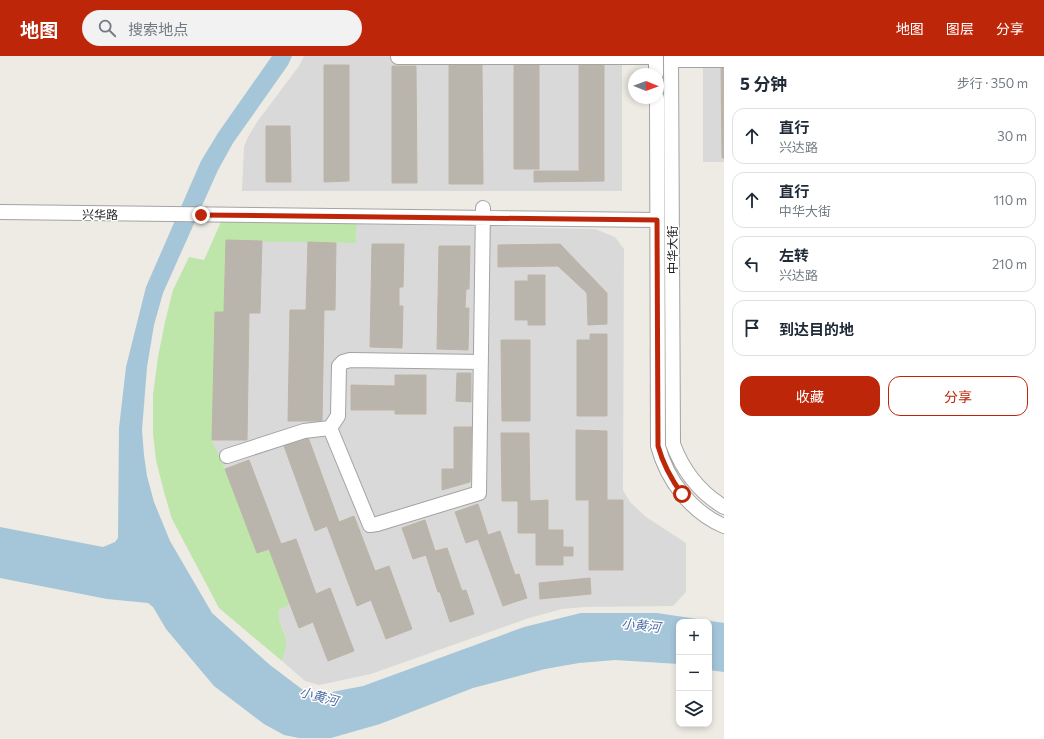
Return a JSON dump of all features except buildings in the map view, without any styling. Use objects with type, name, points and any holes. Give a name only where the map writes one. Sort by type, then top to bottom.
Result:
[{"type":"street","points":[[398,58],[656,57],[656,68]]},
{"type":"street","points":[[671,58],[724,60]]},
{"type":"street","name":"中华大街","points":[[671,58],[673,444],[682,464],[695,483],[710,497],[724,507]]},
{"type":"street","name":"中华大街","points":[[656,104],[658,446],[667,472],[682,494],[705,515],[724,526]]},
{"type":"street","name":"兴华路","points":[[0,212],[201,215],[483,213],[657,220]]},
{"type":"street","points":[[330,428],[370,525],[378,524],[479,493],[483,213]]},
{"type":"street","points":[[227,456],[304,431],[330,428],[338,416],[339,366],[343,362],[350,360],[481,362]]},
{"type":"shaded area","points":[[304,56],[622,56],[622,191],[242,191],[244,147],[248,137],[257,122],[299,66]]},
{"type":"shaded area","points":[[703,56],[724,56],[724,162],[703,162]]},
{"type":"shaded area","points":[[357,224],[595,229],[615,237],[624,249],[623,490],[630,502],[646,517],[686,543],[686,592],[673,606],[585,607],[562,609],[529,618],[371,674],[319,685],[305,681],[282,661],[286,638],[278,616],[279,610],[289,603],[269,549],[257,553],[225,469],[212,440],[224,312],[226,240],[356,243]]},
{"type":"green space","points":[[221,222],[357,224],[356,243],[226,241],[224,312],[212,440],[225,469],[257,553],[269,549],[290,604],[279,610],[279,618],[286,642],[282,661],[219,608],[172,519],[156,460],[153,433],[153,395],[158,357],[173,290],[189,257],[204,260]]},
{"type":"water","name":"小黄河","points":[[272,56],[292,56],[288,65],[233,143],[218,170],[163,293],[154,325],[147,367],[142,430],[147,476],[154,502],[170,541],[212,613],[270,665],[311,696],[363,686],[524,627],[581,613],[657,613],[697,619],[676,619],[676,664],[615,660],[579,663],[545,669],[473,688],[380,724],[331,738],[299,738],[284,735],[264,724],[214,686],[166,629],[153,607],[148,603],[107,599],[0,578],[0,527],[103,547],[115,542],[118,538],[119,428],[126,367],[146,287],[201,161],[218,133]]},
{"type":"water","points":[[712,621],[724,623],[724,672],[712,670]]},
{"type":"route","points":[[201,215],[657,220],[658,446],[667,472],[682,494]]}]
